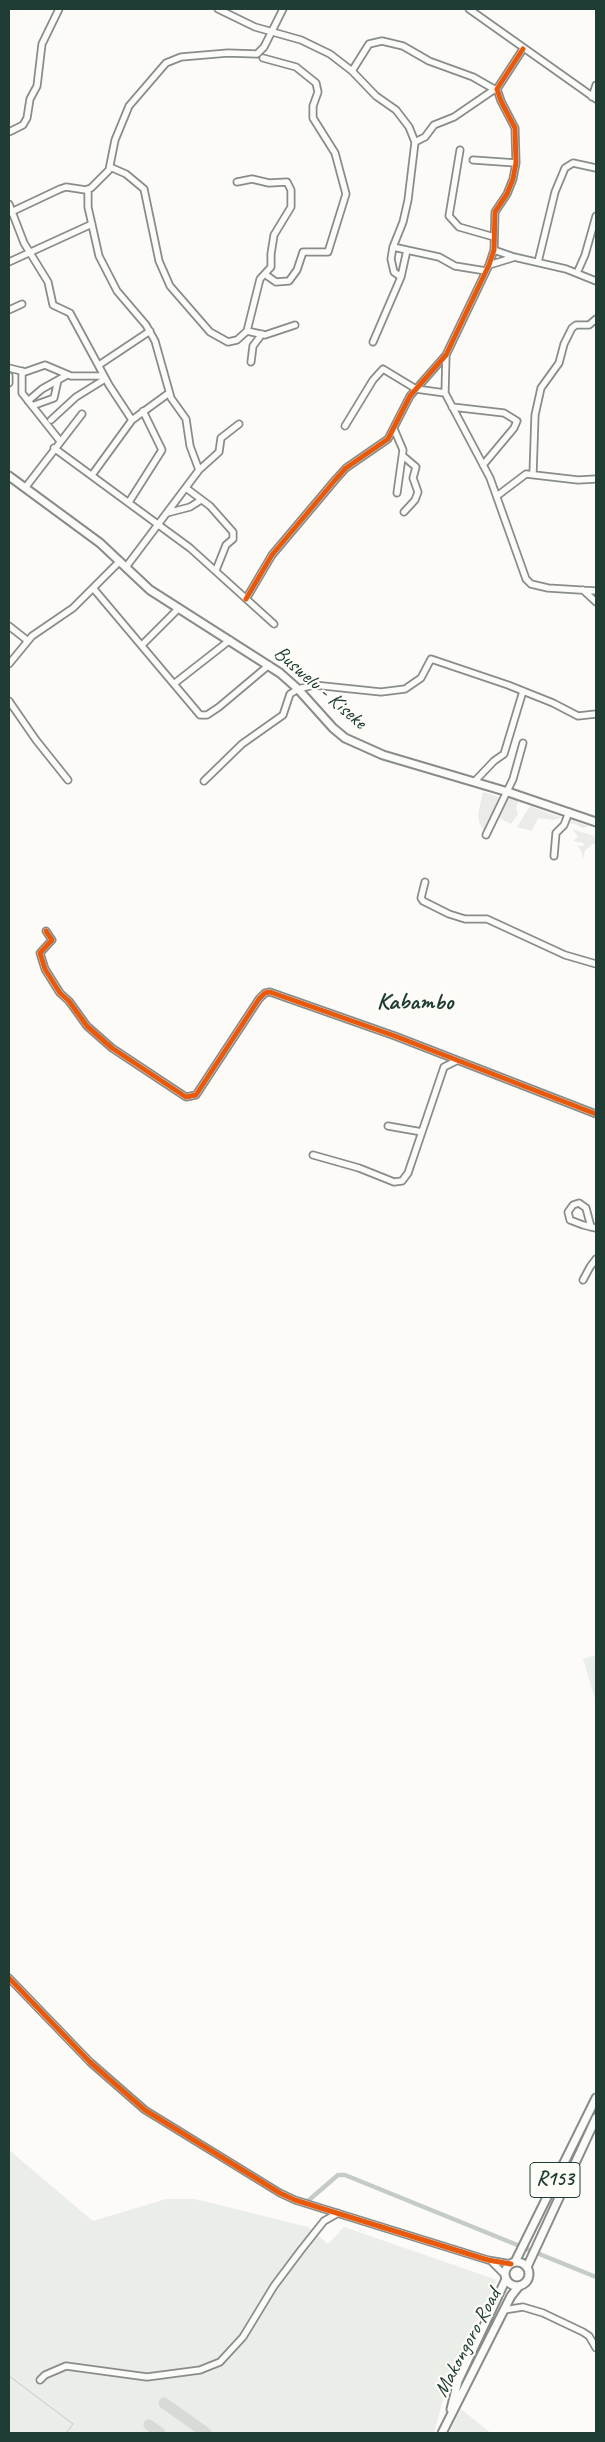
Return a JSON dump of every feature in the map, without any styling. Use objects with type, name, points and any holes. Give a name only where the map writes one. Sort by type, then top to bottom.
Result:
[{"type":"main road","name":"Buswelu - Kiseke","points":[[9,476],[120,561],[150,590],[269,665],[298,689],[333,728],[351,742],[396,759],[508,792],[596,822]]},
{"type":"main road","name":"Makongoro Road","points":[[450,2417],[458,2381],[505,2277],[506,2269],[513,2263],[596,2098]]},
{"type":"main road","name":"Makongoro Road","points":[[442,2433],[504,2310],[519,2286],[529,2279],[527,2267],[596,2118]]},
{"type":"main road","points":[[513,2263],[522,2263],[527,2267]]},
{"type":"main road","name":"Makongoro Road","points":[[505,2277],[512,2285],[519,2286]]},
{"type":"street","points":[[9,132],[23,125],[27,118],[30,99],[37,86],[42,44],[59,9]]},
{"type":"street","points":[[218,9],[244,22],[314,45],[352,71],[376,96],[396,110],[409,127],[415,142],[406,211],[392,247],[391,259],[392,269],[401,277]]},
{"type":"street","points":[[10,213],[60,188],[88,189],[110,168],[115,140],[125,114],[166,63],[181,57],[228,53],[257,54],[264,47],[283,9]]},
{"type":"street","points":[[468,9],[594,98],[596,85]]},
{"type":"street","points":[[246,599],[272,555],[291,535],[346,468],[381,446],[394,429],[405,405],[416,389],[446,355],[489,265],[494,250],[495,212],[511,187],[516,164],[515,128],[495,89],[478,79],[429,61],[410,48],[382,41],[369,44],[352,71]]},
{"type":"street","points":[[415,142],[425,137],[432,127],[461,113],[495,89],[523,49]]},
{"type":"street","points":[[263,58],[296,67],[316,82],[318,92],[313,106],[313,118],[335,153],[346,194],[328,252],[303,252],[297,270],[289,280],[273,281],[266,275]]},
{"type":"street","points":[[460,150],[449,216],[459,227],[494,237]]},
{"type":"street","points":[[473,160],[516,164]]},
{"type":"street","points":[[538,262],[556,192],[565,168],[573,164],[596,168]]},
{"type":"street","points":[[110,168],[126,174],[144,189],[159,261],[170,286],[210,332],[222,340],[237,340],[247,331],[260,279],[266,275],[271,267],[274,235],[291,207],[290,186],[284,181],[269,183],[252,179],[237,182]]},
{"type":"street","points":[[88,189],[88,207],[99,256],[117,291],[150,331],[159,353],[173,403],[186,420],[190,446],[199,470]]},
{"type":"street","points":[[9,204],[10,213],[29,253],[48,282],[53,305],[70,313],[98,365],[132,420]]},
{"type":"street","points":[[577,273],[585,255],[596,216]]},
{"type":"street","points":[[9,262],[92,224]]},
{"type":"street","points":[[392,247],[439,257],[455,266],[486,271]]},
{"type":"street","points":[[373,342],[401,277],[407,250]]},
{"type":"street","points":[[494,250],[577,273],[596,281]]},
{"type":"street","points":[[489,265],[514,257]]},
{"type":"street","points":[[9,310],[22,304]]},
{"type":"street","points":[[533,474],[535,415],[541,388],[559,362],[564,344],[572,328],[576,325],[589,325],[596,319]]},
{"type":"street","points":[[247,331],[262,334],[295,325]]},
{"type":"street","points":[[98,365],[150,331]]},
{"type":"street","points":[[251,362],[253,346],[262,334]]},
{"type":"street","points":[[446,355],[445,393],[497,496],[528,582],[548,588],[596,590]]},
{"type":"street","points":[[9,368],[22,371],[45,365],[66,375],[76,377],[105,377]]},
{"type":"street","points":[[345,426],[383,369],[416,389],[445,393]]},
{"type":"street","points":[[22,371],[21,390],[60,442]]},
{"type":"street","points":[[30,404],[42,389],[66,375]]},
{"type":"street","points":[[9,376],[9,383]]},
{"type":"street","points":[[51,420],[76,397],[105,377]]},
{"type":"street","points":[[30,404],[54,398],[58,380]]},
{"type":"street","points":[[92,474],[132,420],[170,393]]},
{"type":"street","points":[[452,407],[504,413],[517,421],[514,428],[483,465]]},
{"type":"street","points":[[129,502],[162,450],[143,411]]},
{"type":"street","points":[[25,488],[82,414]]},
{"type":"street","points":[[126,567],[199,470],[219,452],[222,436],[239,424]]},
{"type":"street","points":[[394,429],[401,443],[403,456],[398,493]]},
{"type":"street","points":[[54,448],[92,474],[216,570],[274,624]]},
{"type":"street","points":[[403,456],[416,467],[413,478],[418,492],[415,500],[404,512]]},
{"type":"street","points":[[497,496],[523,474],[578,480],[596,479]]},
{"type":"street","points":[[186,488],[218,514],[234,534],[233,538],[226,545],[216,570]]},
{"type":"street","points":[[167,513],[190,507],[201,500]]},
{"type":"street","points":[[9,664],[28,641],[73,608],[120,561]]},
{"type":"street","points":[[93,588],[200,715],[207,715],[233,696],[269,665]]},
{"type":"street","points":[[583,590],[596,602]]},
{"type":"street","points":[[142,645],[179,608]]},
{"type":"street","points":[[10,628],[28,641]]},
{"type":"street","points":[[175,683],[230,640]]},
{"type":"street","points":[[204,781],[242,744],[283,716],[290,694],[298,689],[314,685],[381,692],[406,689],[420,678],[431,659],[523,691],[578,716],[596,714]]},
{"type":"street","points":[[474,782],[494,761],[504,754],[523,691]]},
{"type":"street","points":[[9,701],[36,740],[68,780]]},
{"type":"street","points":[[486,836],[508,792],[523,743]]},
{"type":"street","points":[[554,856],[556,833],[564,825],[569,812]]},
{"type":"street","points":[[425,882],[422,895],[423,901],[449,914],[465,919],[487,919],[565,956],[596,964]]},
{"type":"street","points":[[46,931],[52,940],[40,953],[45,969],[56,987],[87,1026],[112,1048],[186,1097],[190,1098],[196,1095],[259,999],[265,993],[270,992],[395,1036],[596,1114]]},
{"type":"street","points":[[313,1155],[399,1183],[408,1173],[444,1067],[456,1061]]},
{"type":"street","points":[[388,1126],[422,1132]]},
{"type":"street","points":[[580,1204],[586,1208],[593,1227],[570,1220],[568,1212],[573,1205],[580,1204]]},
{"type":"street","points":[[583,1280],[590,1266],[596,1260]]},
{"type":"street","points":[[9,1978],[90,2062],[144,2110],[280,2193],[295,2200],[488,2260],[513,2263]]},
{"type":"street","points":[[323,2208],[324,2221]]},
{"type":"street","points":[[40,2380],[51,2372],[66,2366],[148,2377],[200,2370],[220,2362],[243,2337],[274,2286],[324,2221],[338,2212]]},
{"type":"street","points":[[488,2260],[496,2265],[505,2277]]},
{"type":"street","points":[[504,2310],[523,2307],[543,2313],[589,2336],[596,2348]]},
{"type":"shaded area","points":[[483,792],[497,796],[502,802],[496,824],[485,833],[479,822],[478,814]]},
{"type":"shaded area","points":[[501,795],[507,799],[519,799],[516,808],[518,814],[511,824],[499,818],[504,801]]},
{"type":"shaded area","points":[[530,806],[589,826],[583,828],[561,818],[553,820],[538,818],[532,831],[517,827]]},
{"type":"shaded area","points":[[572,829],[592,835],[596,839],[596,848],[595,844],[591,845],[585,851],[583,859],[581,850],[577,846],[583,846],[584,843],[573,841],[578,837]]},
{"type":"shaded area","points":[[596,1655],[596,1702],[583,1659]]},
{"type":"shaded area","points":[[9,2150],[93,2221],[166,2199],[195,2199],[308,2227],[328,2244],[344,2227],[497,2280],[449,2378],[434,2433],[9,2433]]},
{"type":"shaded area","points":[[461,2409],[491,2433],[449,2433]]},
{"type":"waterway","points":[[309,2200],[338,2175],[345,2175],[596,2277]]},
{"type":"waterway","points":[[9,2376],[73,2424],[66,2433]]},
{"type":"taxiway","points":[[164,2403],[206,2433]]},
{"type":"taxiway","points":[[149,2425],[160,2433]]},
{"type":"cycle path","points":[[246,599],[272,555],[336,479],[346,468],[388,439],[410,396],[446,355],[489,265],[494,250],[495,212],[507,194],[513,179],[516,163],[515,128],[497,89],[523,49]]},
{"type":"cycle path","points":[[46,931],[52,940],[40,953],[45,969],[60,993],[69,1001],[87,1026],[112,1048],[186,1097],[196,1095],[259,999],[265,993],[270,992],[395,1036],[596,1114]]},
{"type":"cycle path","points":[[9,1978],[90,2062],[145,2110],[280,2193],[295,2200],[488,2260],[511,2264]]},
{"type":"district","name":"Kabambo","points":[[415,1003]]}]
